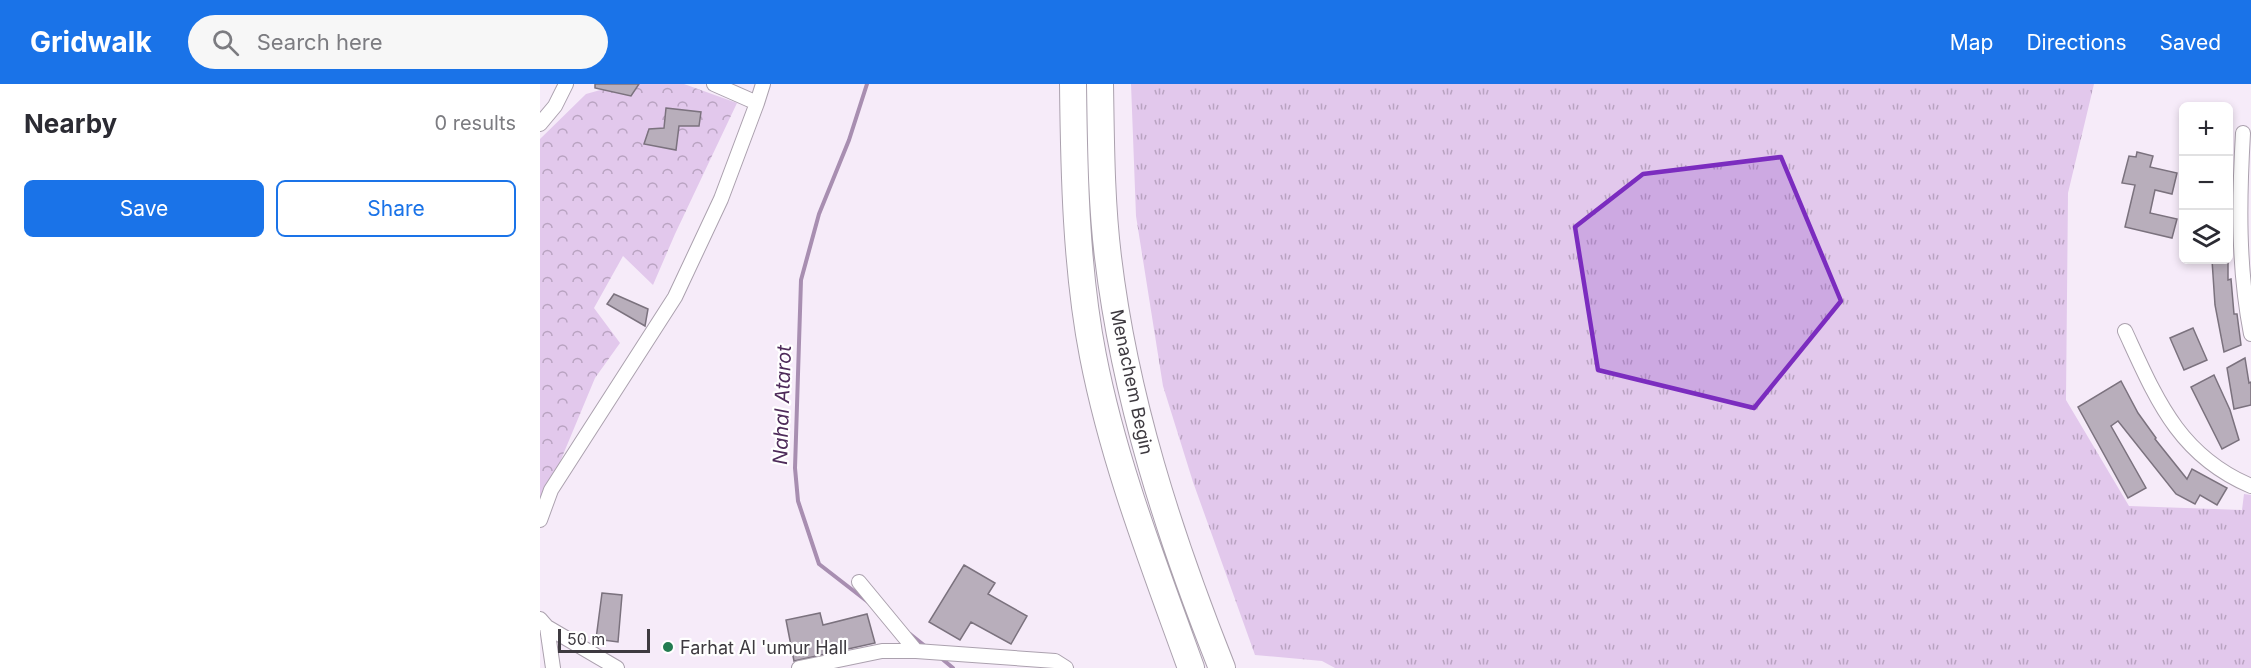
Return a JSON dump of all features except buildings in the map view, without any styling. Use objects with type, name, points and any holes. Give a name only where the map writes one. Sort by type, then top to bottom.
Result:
[{"type":"highway","name":"Menachem Begin","points":[[1073,84],[1074,159],[1081,265],[1093,355],[1133,509],[1191,668]]},
{"type":"highway","name":"Menachem Begin","points":[[1100,84],[1101,153],[1108,256],[1133,405],[1159,495],[1199,611],[1222,668]]},
{"type":"street","points":[[540,124],[555,106],[566,84]]},
{"type":"street","points":[[714,84],[757,103]]},
{"type":"street","points":[[540,520],[551,490],[675,297],[721,199],[764,84]]},
{"type":"street","points":[[2243,134],[2246,167],[2240,252],[2242,284],[2251,334]]},
{"type":"street","points":[[2125,331],[2150,384],[2187,442],[2199,455],[2218,469],[2251,486]]},
{"type":"street","points":[[859,582],[916,651]]},
{"type":"street","points":[[543,623],[552,668]]},
{"type":"street","points":[[543,623],[617,668]]},
{"type":"street","points":[[799,668],[882,651],[916,651],[1055,661],[1066,668]]},
{"type":"highlighted area","points":[[1781,157],[1841,301],[1754,408],[1598,370],[1575,227],[1643,174]]},
{"type":"green space","points":[[622,84],[684,84],[737,103],[653,285],[623,256],[594,308],[620,343],[595,378],[540,510],[540,139],[586,94]]},
{"type":"green space","points":[[1131,84],[2094,84],[2068,193],[2066,400],[2129,506],[2242,510],[2244,494],[2251,495],[2251,668],[1335,668],[1322,661],[1255,655],[1193,482],[1163,386],[1136,216]]},
{"type":"waterway","name":"Nahal Atarot","points":[[867,84],[849,140],[819,214],[801,280],[795,468],[798,501],[819,564],[868,602]]},
{"type":"waterway","name":"Nahal Atarot","points":[[910,634],[925,646]]},
{"type":"waterway","name":"Nahal Atarot","points":[[941,658],[953,668]]},
{"type":"place","name":"Farhat Al 'umur Hall","points":[[668,647]]}]
